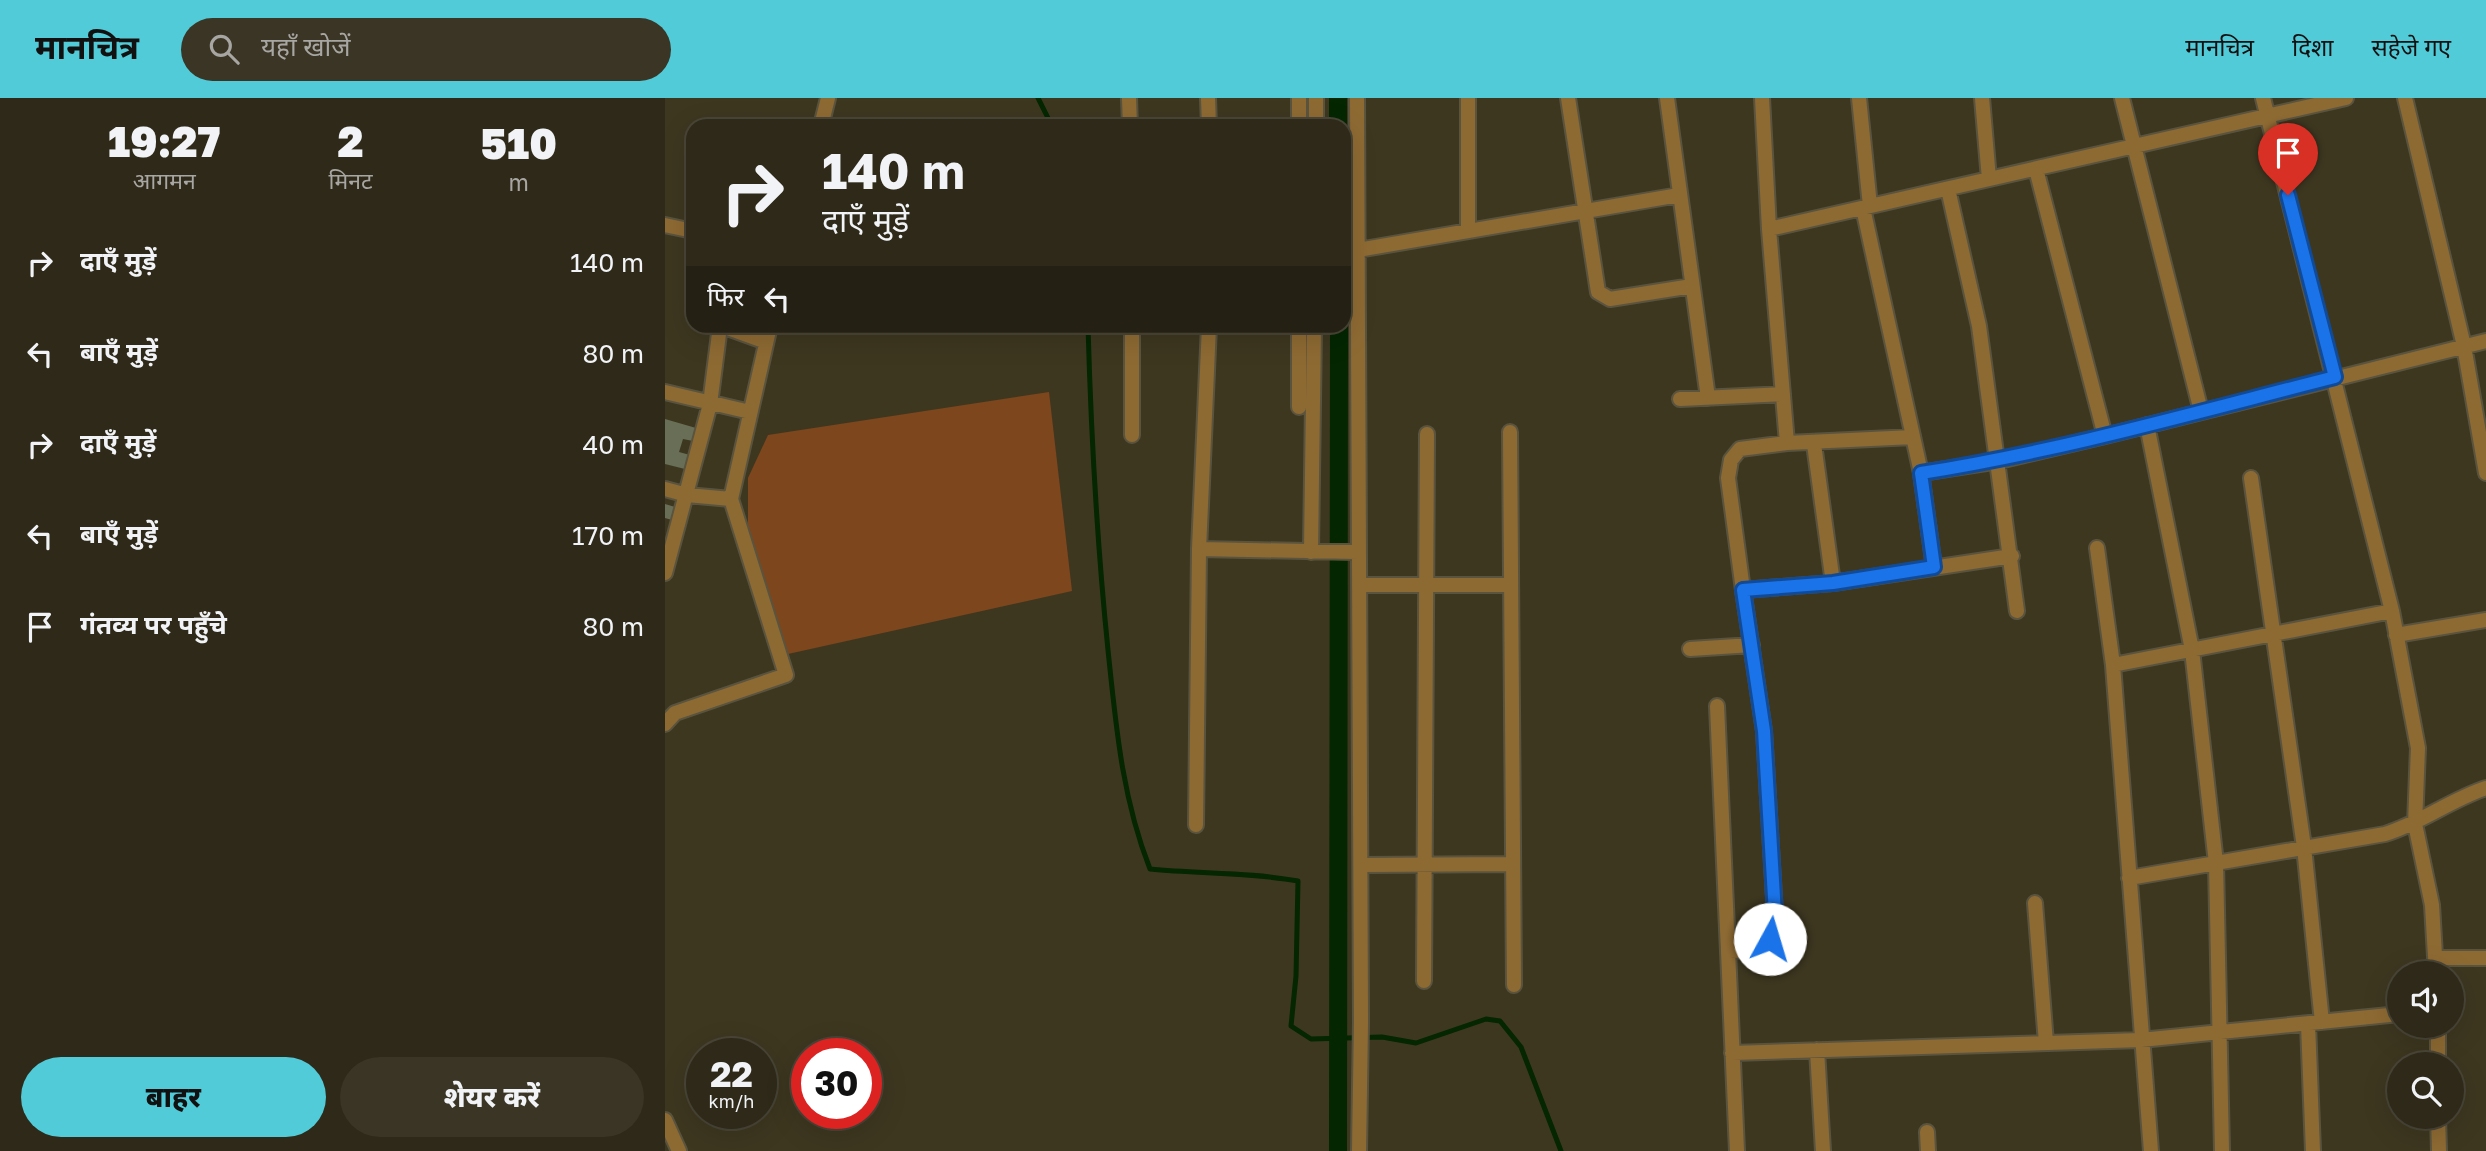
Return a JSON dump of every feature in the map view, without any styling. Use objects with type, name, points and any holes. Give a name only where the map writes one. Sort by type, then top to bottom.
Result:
[{"type":"street","points":[[823,119],[828,98]]},
{"type":"street","points":[[1129,98],[1129,119]]},
{"type":"street","points":[[1208,98],[1209,119]]},
{"type":"street","points":[[1299,98],[1299,119]]},
{"type":"street","points":[[1316,98],[1316,119]]},
{"type":"street","points":[[1357,98],[1358,250],[1352,552],[1359,584],[1359,1151]]},
{"type":"street","points":[[1468,98],[1468,231]]},
{"type":"street","points":[[1568,98],[1598,292],[1610,299],[1692,286]]},
{"type":"street","points":[[1667,98],[1708,398]]},
{"type":"street","points":[[1762,98],[1769,229],[1787,443]]},
{"type":"street","points":[[1859,98],[1866,207],[1921,473],[1934,567]]},
{"type":"street","points":[[1982,98],[1989,179]]},
{"type":"street","points":[[2122,98],[2201,411]]},
{"type":"street","points":[[2263,98],[2392,611],[2418,748],[2416,824],[2432,905],[2435,961]]},
{"type":"street","points":[[1769,229],[2346,98]]},
{"type":"street","points":[[2405,98],[2464,346],[2486,473]]},
{"type":"street","points":[[2036,169],[2105,436]]},
{"type":"street","points":[[1948,189],[1979,326],[2012,556],[2017,611]]},
{"type":"street","points":[[1358,250],[1679,195]]},
{"type":"street","points":[[665,225],[686,230]]},
{"type":"street","points":[[665,573],[710,404],[720,333]]},
{"type":"street","points":[[741,333],[766,342]]},
{"type":"street","points":[[665,724],[675,713],[786,675],[731,499],[768,333]]},
{"type":"street","points":[[1132,333],[1132,435]]},
{"type":"street","points":[[1196,825],[1199,549],[1209,333]]},
{"type":"street","points":[[1299,333],[1299,407]]},
{"type":"street","points":[[1314,333],[1316,552]]},
{"type":"street","points":[[1921,473],[1999,461],[2486,341]]},
{"type":"street","points":[[665,391],[750,412]]},
{"type":"street","points":[[1680,399],[1783,394]]},
{"type":"street","points":[[2147,425],[2192,650],[2216,863],[2222,1151]]},
{"type":"street","points":[[1510,432],[1514,985]]},
{"type":"street","points":[[1424,981],[1427,434]]},
{"type":"street","points":[[1728,951],[1763,947],[1774,928],[1764,731],[1728,478],[1731,460],[1740,449],[1787,443],[1814,444],[1913,437]]},
{"type":"street","points":[[1814,444],[1833,583]]},
{"type":"street","points":[[2251,478],[2304,847],[2315,1023],[2313,1151]]},
{"type":"street","points":[[665,489],[687,495],[731,499]]},
{"type":"street","points":[[2097,548],[2113,665],[2151,1151]]},
{"type":"street","points":[[1199,549],[1352,552]]},
{"type":"street","points":[[1743,590],[1833,583],[2012,556]]},
{"type":"street","points":[[1359,584],[1511,585]]},
{"type":"street","points":[[2113,665],[2392,611]]},
{"type":"street","points":[[2396,635],[2486,620]]},
{"type":"street","points":[[1690,649],[1752,645]]},
{"type":"street","points":[[1717,706],[1737,1150]]},
{"type":"street","points":[[2129,878],[2385,834],[2416,824],[2456,800],[2486,788]]},
{"type":"street","points":[[1360,865],[1513,864]]},
{"type":"street","points":[[2035,903],[2046,1043]]},
{"type":"street","points":[[2435,958],[2486,958]]},
{"type":"street","points":[[1732,1053],[2141,1040],[2387,1015]]},
{"type":"street","points":[[1817,1050],[1823,1151]]},
{"type":"street","points":[[665,1120],[679,1151]]},
{"type":"street","points":[[2438,1129],[2439,1151]]},
{"type":"street","points":[[1927,1132],[1928,1151]]},
{"type":"shaded area","points":[[1049,392],[1072,591],[788,654],[748,527],[748,478],[768,435]]},
{"type":"building","points":[[665,419],[696,428],[693,441],[683,439],[679,452],[690,455],[685,469],[665,464]]},
{"type":"building","points":[[665,504],[675,507],[672,520],[665,518]]},
{"type":"waterway","points":[[1038,98],[1048,119]]},
{"type":"waterway","points":[[1338,98],[1338,119]]},
{"type":"waterway","points":[[1088,333],[1098,528],[1114,706],[1127,789],[1140,842],[1150,869],[1298,881],[1296,976],[1291,1026],[1311,1039],[1382,1037],[1416,1043],[1486,1019],[1500,1021],[1521,1047],[1561,1151]]},
{"type":"waterway","points":[[1338,1151],[1339,333]]},
{"type":"route","points":[[1770,939],[1775,914],[1764,731],[1743,590],[1833,583],[1934,567],[1921,473],[1999,461],[2335,377],[2288,195]]}]
